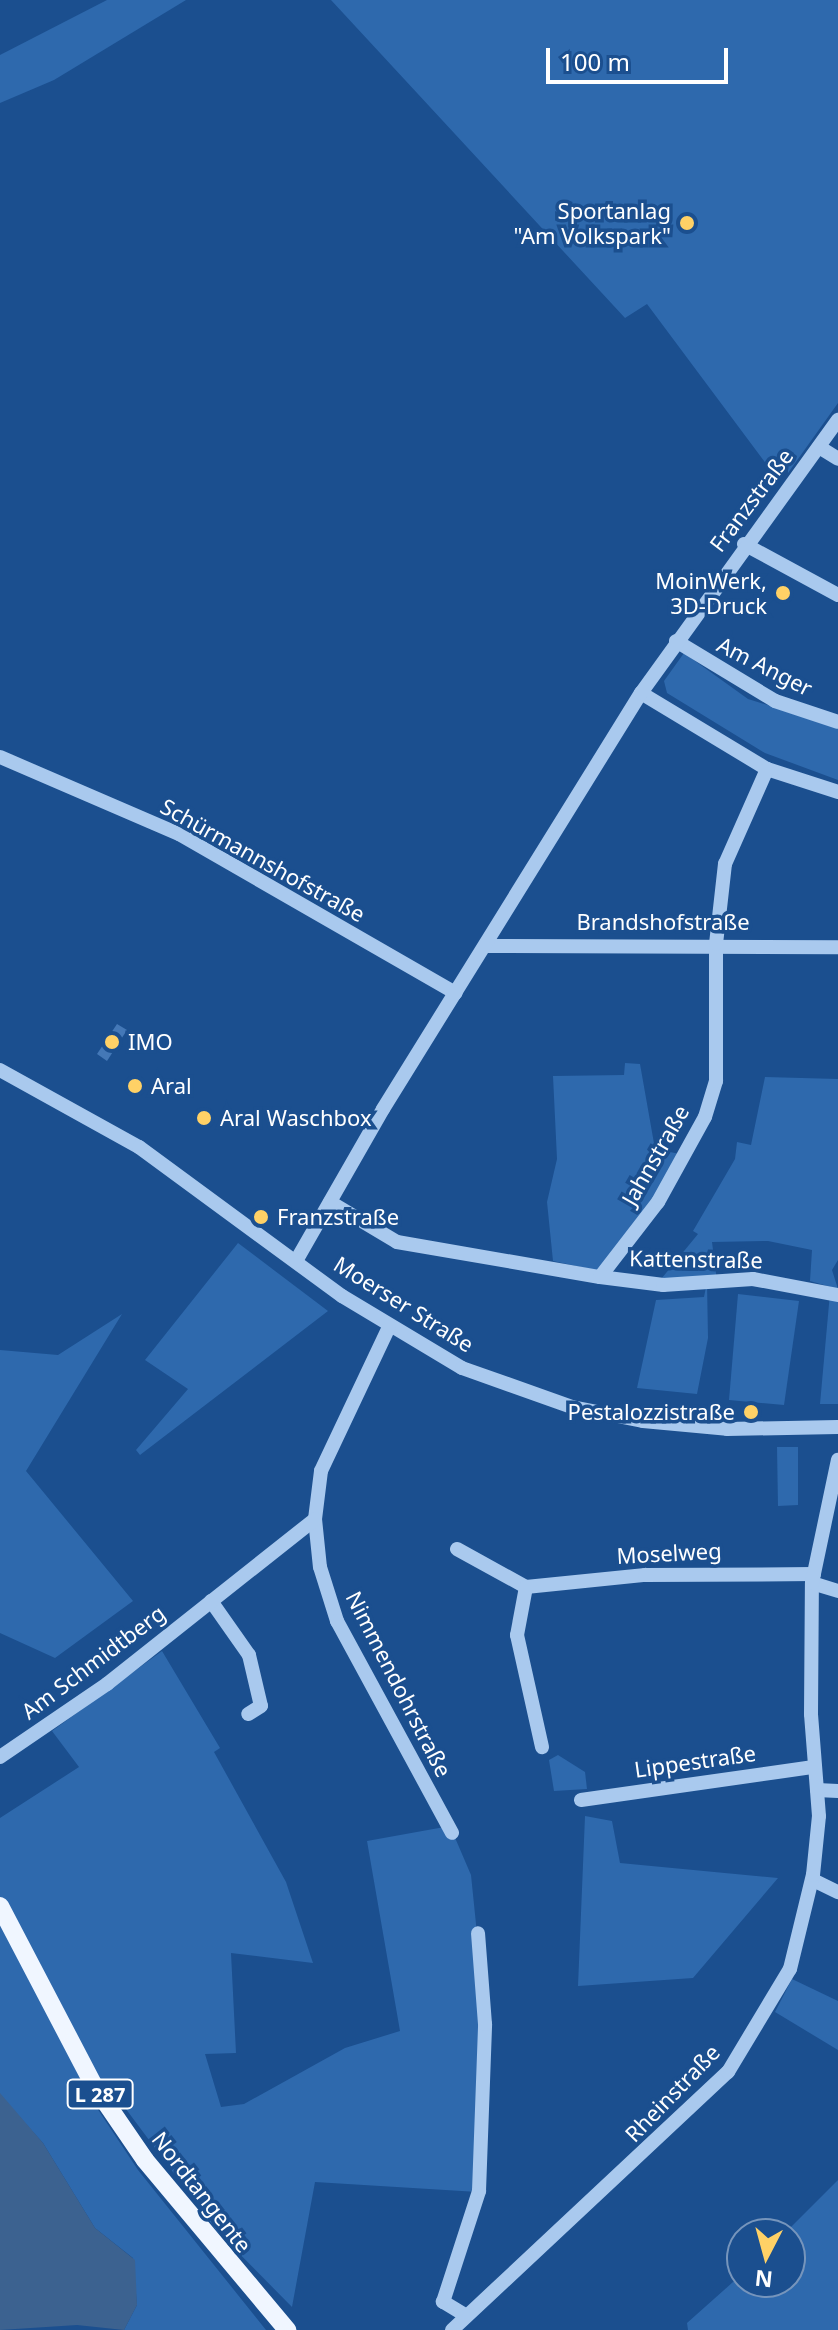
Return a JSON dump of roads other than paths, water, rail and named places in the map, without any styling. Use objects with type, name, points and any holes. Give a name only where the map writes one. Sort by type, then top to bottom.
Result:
[{"type":"main road","name":"Nordtangente","points":[[0,1906],[93,2084],[145,2160],[287,2330]]},
{"type":"street","name":"Franzstraße","points":[[296,1261],[641,693],[744,544],[838,420]]},
{"type":"street","points":[[819,447],[838,459]]},
{"type":"street","points":[[744,544],[838,595]]},
{"type":"street","name":"Am Anger","points":[[676,641],[775,701],[838,722]]},
{"type":"street","points":[[641,693],[767,769],[838,792]]},
{"type":"street","name":"Schürmannshofstraße","points":[[0,757],[179,834],[456,993]]},
{"type":"street","name":"Jahnstraße","points":[[600,1277],[658,1202],[705,1117],[716,1081],[716,944],[725,864],[767,769]]},
{"type":"street","name":"Brandshofstraße","points":[[488,946],[716,944],[838,947]]},
{"type":"street","name":"Moerser Straße","points":[[0,1070],[139,1147],[389,1327],[462,1368],[572,1407],[727,1429],[838,1427]]},
{"type":"street","points":[[330,1202],[397,1242],[600,1277]]},
{"type":"street","name":"Kattenstraße","points":[[600,1277],[663,1285],[753,1279],[838,1295]]},
{"type":"street","name":"Nimmendohrstraße","points":[[389,1327],[321,1471],[315,1519],[320,1567],[337,1621],[452,1833]]},
{"type":"street","name":"Rheinstraße","points":[[452,2330],[728,2072],[790,1969],[813,1880],[817,1790],[814,1767],[813,1579],[838,1460]]},
{"type":"street","name":"Am Schmidtberg","points":[[0,1757],[211,1601],[315,1519]]},
{"type":"street","points":[[457,1549],[526,1587],[517,1635],[542,1747]]},
{"type":"street","name":"Moselweg","points":[[526,1587],[645,1575],[813,1579]]},
{"type":"street","points":[[813,1579],[838,1591]]},
{"type":"street","points":[[211,1601],[249,1655],[261,1706],[248,1714]]},
{"type":"street","name":"Lippestraße","points":[[581,1800],[814,1767]]},
{"type":"street","points":[[817,1790],[838,1791]]},
{"type":"street","points":[[813,1880],[838,1892]]},
{"type":"street","points":[[465,2315],[443,2302],[479,2191],[485,2012],[478,1933]]},
{"type":"place","name":"Sportanlag \"Am Volkspark\"","points":[[687,223]]},
{"type":"place","name":"MoinWerk, 3D-Druck","points":[[783,593]]},
{"type":"place","name":"IMO","points":[[112,1042]]},
{"type":"place","name":"Aral","points":[[135,1086]]},
{"type":"place","name":"Aral Waschbox","points":[[204,1118]]},
{"type":"place","name":"Franzstraße","points":[[261,1217]]},
{"type":"place","name":"Pestalozzistraße","points":[[751,1412]]}]
